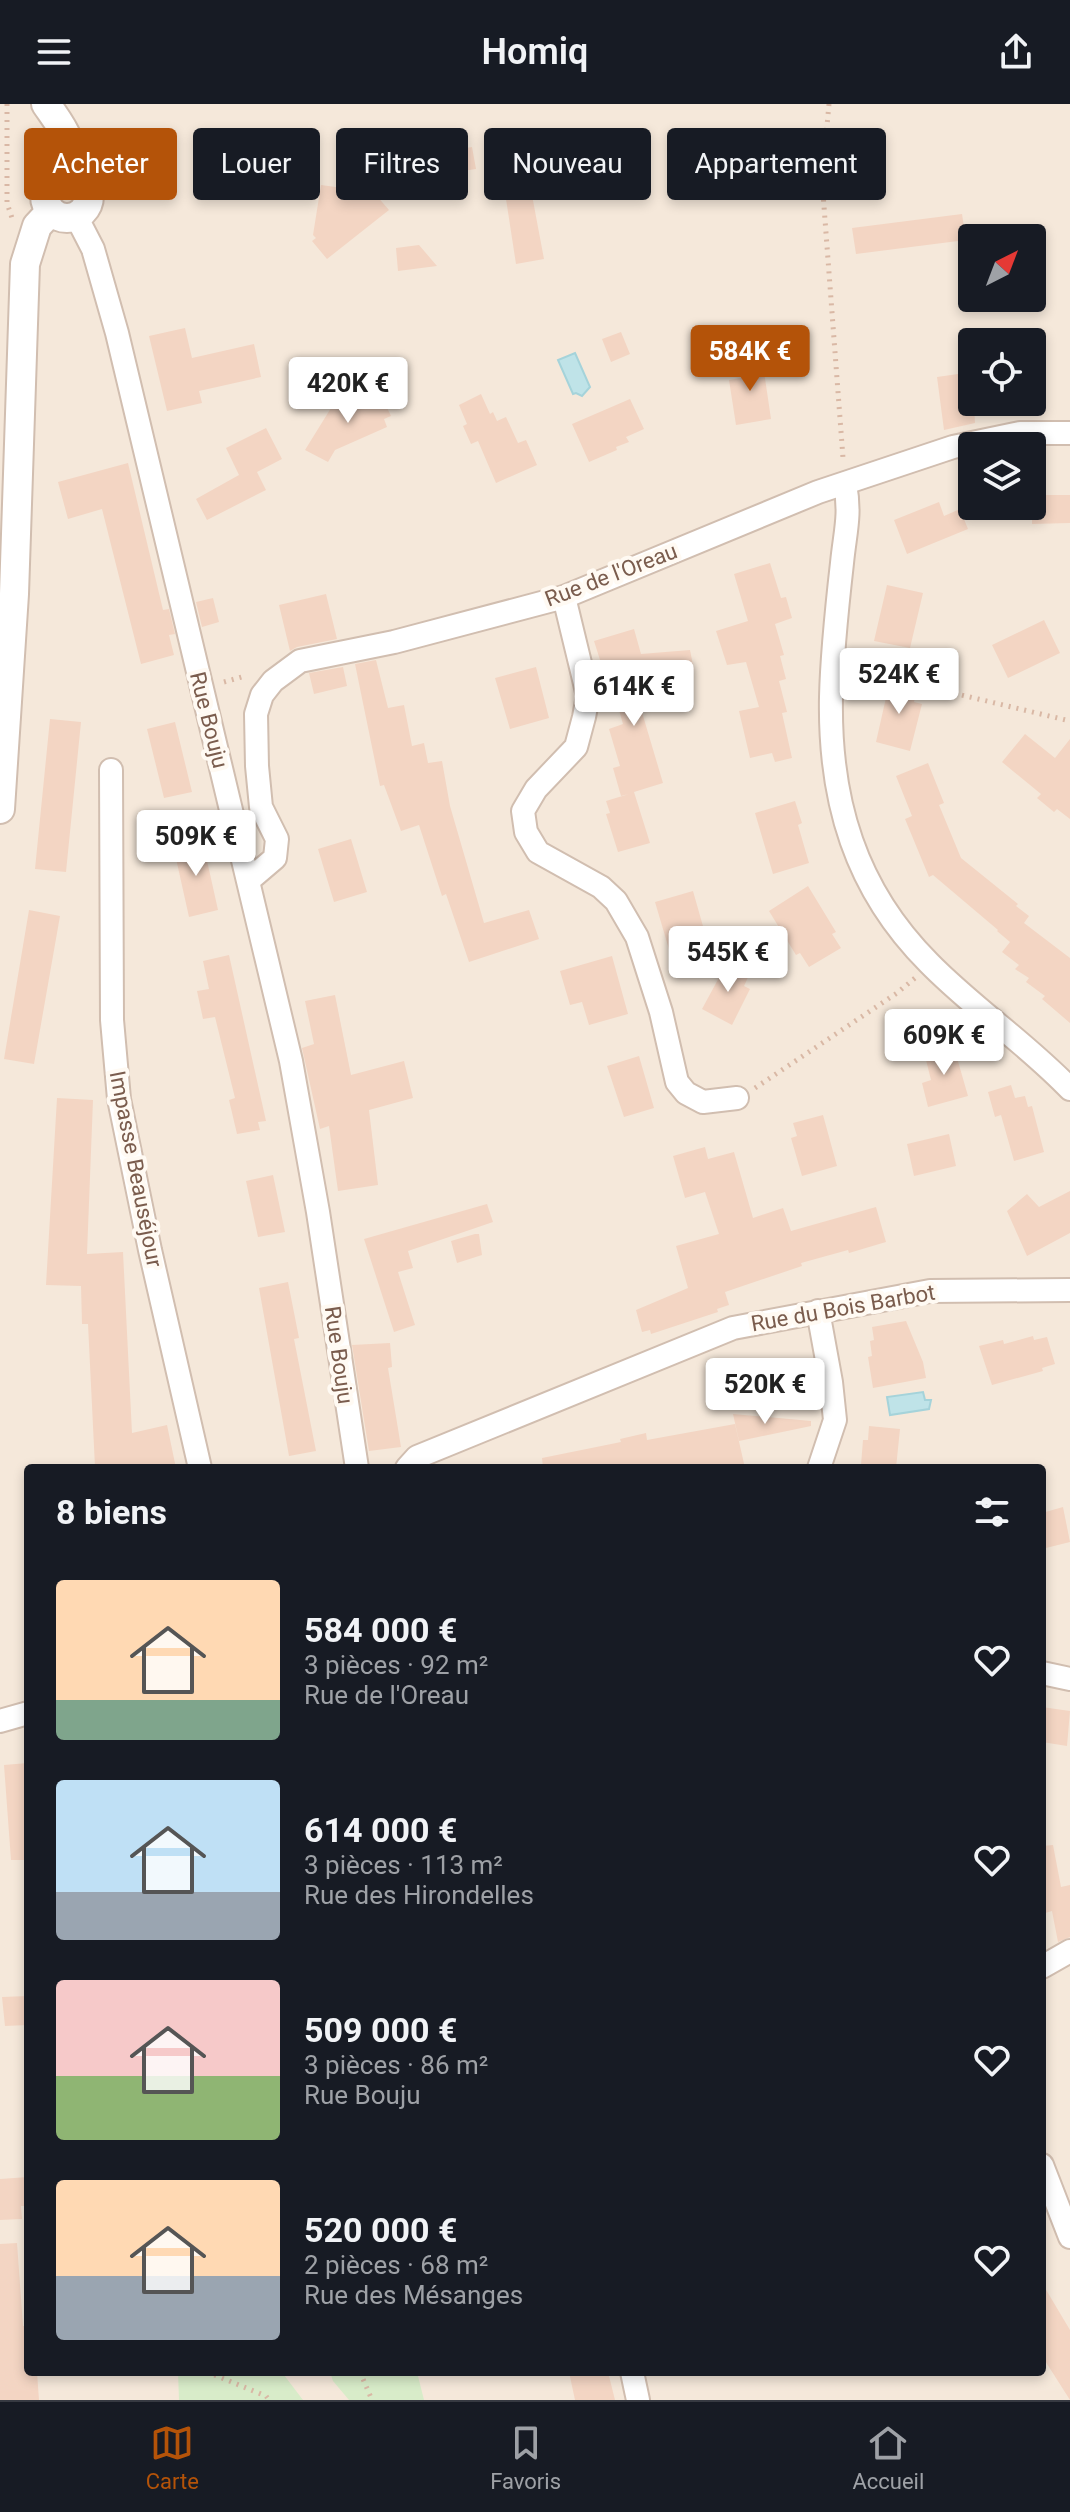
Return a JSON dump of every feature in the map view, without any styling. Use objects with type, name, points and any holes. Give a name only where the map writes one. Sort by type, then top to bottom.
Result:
[{"type":"street","points":[[46,104],[72,149],[70,174],[59,175],[50,181],[46,191],[46,202],[64,214]]},
{"type":"street","points":[[0,809],[14,594],[21,300],[25,264],[37,226],[64,214]]},
{"type":"street","name":"Rue Bouju","points":[[64,214],[93,249],[117,333],[291,1061],[318,1212],[356,1464]]},
{"type":"street","name":"Rue de l'Oreau","points":[[248,881],[275,858],[277,839],[261,807],[256,714],[262,695],[273,681],[300,661],[394,642],[564,597],[818,492],[953,447],[1020,433],[1070,433]]},
{"type":"street","points":[[845,484],[849,509],[831,699],[836,773],[848,834],[878,901],[893,925],[930,965],[1040,1057],[1070,1089]]},
{"type":"street","points":[[564,597],[588,696],[576,747],[536,789],[523,811],[526,832],[538,852],[601,887],[616,901],[637,937],[661,1012],[677,1082],[686,1093],[703,1102],[737,1098]]},
{"type":"street","name":"Impasse Beauséjour","points":[[111,770],[112,1020],[119,1099],[199,1464]]},
{"type":"street","name":"Rue du Bois Barbot","points":[[411,1464],[417,1457],[733,1328],[930,1291],[972,1288],[1070,1290]]},
{"type":"street","points":[[818,1311],[835,1420],[820,1464]]},
{"type":"street","points":[[1046,1674],[1070,1679]]},
{"type":"street","points":[[0,1721],[24,1714]]},
{"type":"street","points":[[1046,1965],[1070,1951]]},
{"type":"street","points":[[1046,2175],[1070,2237]]},
{"type":"street","points":[[633,2376],[638,2400]]},
{"type":"path","points":[[7,104],[7,203],[14,227],[30,243]]},
{"type":"path","points":[[829,104],[822,180],[845,484]]},
{"type":"path","points":[[834,664],[1070,721]]},
{"type":"path","points":[[217,683],[245,676]]},
{"type":"path","points":[[737,1098],[897,993],[930,965]]},
{"type":"path","points":[[217,2376],[269,2400]]},
{"type":"path","points":[[362,2376],[372,2400]]},
{"type":"shaded area","points":[[0,104],[1070,104],[1070,2400],[0,2400]]},
{"type":"green space","points":[[178,2376],[285,2376],[303,2400],[179,2400]]},
{"type":"green space","points":[[331,2376],[418,2376],[424,2400],[349,2400]]},
{"type":"water","points":[[575,353],[590,387],[582,396],[573,394],[558,360]]},
{"type":"water","points":[[923,1392],[925,1400],[931,1400],[929,1409],[890,1415],[887,1397]]},
{"type":"building","points":[[472,147],[476,169],[468,170],[468,148]]},
{"type":"building","points":[[321,185],[336,187],[336,200],[380,200],[389,210],[327,259],[312,241],[316,238],[313,235]]},
{"type":"building","points":[[506,200],[533,200],[544,259],[516,264]]},
{"type":"building","points":[[962,214],[964,224],[958,224],[958,241],[856,254],[852,228]]},
{"type":"building","points":[[419,245],[437,266],[398,271],[396,248]]},
{"type":"building","points":[[185,328],[192,358],[254,344],[261,377],[199,391],[202,403],[167,411],[149,336]]},
{"type":"building","points":[[621,332],[630,354],[611,362],[602,339]]},
{"type":"building","points":[[762,358],[771,419],[736,425],[729,380],[741,378],[738,361]]},
{"type":"building","points":[[958,374],[958,416],[975,416],[975,423],[944,430],[937,377]]},
{"type":"building","points":[[353,393],[358,406],[381,395],[391,416],[384,419],[387,427],[335,450],[328,462],[305,450],[331,408],[329,403]]},
{"type":"building","points":[[481,394],[490,414],[493,412],[497,421],[506,417],[518,443],[526,440],[537,465],[496,483],[478,441],[471,444],[459,405]]},
{"type":"building","points":[[630,399],[644,429],[626,437],[629,442],[616,447],[617,450],[589,462],[572,424]]},
{"type":"building","points":[[266,428],[282,459],[257,472],[266,490],[207,520],[196,499],[239,475],[226,448]]},
{"type":"building","points":[[128,463],[163,610],[169,609],[175,634],[169,635],[174,655],[141,664],[102,509],[68,519],[58,482]]},
{"type":"building","points":[[1046,495],[1070,495],[1070,523],[1032,524],[1032,520],[1046,520]]},
{"type":"building","points":[[939,502],[944,516],[958,510],[958,520],[964,520],[968,529],[907,554],[894,520]]},
{"type":"building","points":[[770,563],[781,598],[786,597],[792,618],[775,624],[784,655],[780,656],[786,679],[779,681],[787,712],[782,713],[792,758],[775,762],[772,753],[750,758],[739,711],[759,707],[746,662],[727,665],[716,631],[748,621],[734,574]]},
{"type":"building","points":[[887,585],[923,593],[910,648],[874,641]]},
{"type":"building","points":[[326,594],[337,639],[290,651],[279,605]]},
{"type":"building","points":[[213,598],[219,622],[202,627],[196,602]]},
{"type":"building","points":[[1044,620],[1060,653],[1008,678],[992,645]]},
{"type":"building","points":[[634,629],[641,654],[690,650],[694,670],[652,677],[657,693],[638,699],[663,783],[634,792],[650,843],[618,852],[606,814],[610,813],[606,801],[629,794],[621,796],[613,768],[620,766],[609,729],[623,724],[605,662],[601,663],[594,641]]},
{"type":"building","points":[[376,660],[388,708],[404,705],[412,746],[424,743],[428,763],[442,761],[450,806],[484,923],[529,910],[539,939],[469,962],[446,894],[442,896],[419,825],[401,831],[384,785],[380,786],[355,664]]},
{"type":"building","points":[[343,667],[347,686],[314,694],[309,673]]},
{"type":"building","points":[[536,667],[549,718],[510,729],[495,678]]},
{"type":"building","points":[[890,680],[918,687],[914,702],[922,704],[910,751],[876,742]]},
{"type":"building","points":[[50,719],[81,722],[66,872],[35,869]]},
{"type":"building","points":[[175,722],[192,792],[164,798],[147,729]]},
{"type":"building","points":[[1025,734],[1055,758],[1070,739],[1070,819],[1057,809],[1054,812],[1037,798],[1041,794],[1002,762]]},
{"type":"building","points":[[928,763],[944,803],[939,805],[961,858],[1018,904],[1016,906],[1029,916],[1024,923],[1070,958],[1070,1023],[1042,999],[1045,996],[1026,982],[1029,978],[1015,969],[1019,965],[1002,952],[1010,942],[933,875],[929,877],[905,819],[912,816],[896,776]]},
{"type":"building","points":[[795,801],[809,863],[773,874],[755,813]]},
{"type":"building","points":[[202,838],[218,910],[189,917],[173,845]]},
{"type":"building","points":[[351,839],[367,892],[334,902],[318,849]]},
{"type":"building","points":[[808,886],[836,932],[832,934],[841,948],[809,967],[800,953],[796,955],[769,911]]},
{"type":"building","points":[[693,891],[712,958],[681,967],[677,954],[671,956],[655,902]]},
{"type":"building","points":[[29,910],[60,916],[34,1064],[4,1059]]},
{"type":"building","points":[[229,955],[266,1121],[258,1122],[260,1130],[237,1134],[229,1100],[235,1098],[215,1017],[203,1019],[197,991],[209,989],[203,961]]},
{"type":"building","points":[[612,956],[628,1014],[589,1025],[582,1002],[570,1005],[560,971]]},
{"type":"building","points":[[728,961],[750,973],[744,986],[750,989],[732,1025],[702,1009]]},
{"type":"building","points":[[335,995],[351,1075],[404,1061],[413,1098],[369,1110],[378,1185],[338,1191],[329,1126],[320,1129],[302,1048],[314,1044],[305,1001]]},
{"type":"building","points":[[953,1044],[968,1096],[928,1107],[922,1083],[931,1080],[924,1052]]},
{"type":"building","points":[[639,1056],[654,1108],[624,1117],[607,1066]]},
{"type":"building","points":[[1011,1085],[1015,1098],[1025,1096],[1028,1107],[1032,1106],[1044,1152],[1014,1161],[1001,1115],[995,1117],[988,1092]]},
{"type":"building","points":[[57,1098],[93,1100],[87,1254],[123,1252],[132,1433],[167,1425],[175,1464],[95,1464],[88,1324],[82,1324],[81,1286],[46,1285]]},
{"type":"building","points":[[823,1115],[837,1166],[802,1176],[791,1138],[797,1136],[793,1123]]},
{"type":"building","points":[[949,1134],[956,1166],[914,1176],[907,1144]]},
{"type":"building","points":[[705,1147],[708,1159],[734,1152],[753,1218],[783,1208],[791,1231],[876,1207],[886,1242],[801,1263],[802,1266],[725,1292],[729,1305],[717,1309],[718,1312],[651,1334],[650,1330],[642,1332],[636,1310],[688,1288],[676,1246],[719,1234],[705,1192],[685,1198],[673,1156]]},
{"type":"building","points":[[273,1175],[285,1232],[258,1237],[246,1181]]},
{"type":"building","points":[[1070,1191],[1070,1233],[1027,1256],[1007,1211],[1027,1194],[1039,1207]]},
{"type":"building","points":[[487,1204],[493,1222],[408,1251],[413,1268],[398,1272],[415,1325],[394,1332],[364,1239]]},
{"type":"building","points":[[479,1234],[482,1255],[457,1263],[451,1241]]},
{"type":"building","points":[[288,1282],[299,1338],[294,1339],[316,1451],[289,1456],[259,1288]]},
{"type":"building","points":[[906,1321],[923,1362],[926,1378],[873,1388],[868,1357],[872,1356],[872,1327]]},
{"type":"building","points":[[1033,1336],[1034,1340],[1047,1337],[1055,1364],[1042,1368],[1043,1371],[992,1385],[979,1346],[1003,1340],[1004,1344]]},
{"type":"building","points":[[390,1343],[392,1367],[388,1368],[401,1447],[369,1451],[352,1345]]},
{"type":"building","points":[[733,1414],[811,1421],[811,1426],[739,1441]]},
{"type":"building","points":[[735,1424],[744,1464],[543,1464],[542,1458],[621,1442],[620,1439],[646,1433],[647,1440]]},
{"type":"building","points":[[869,1426],[900,1429],[896,1464],[861,1464],[863,1440],[868,1440]]},
{"type":"building","points":[[1063,1507],[1070,1542],[1046,1548],[1046,1512]]},
{"type":"building","points":[[1046,1708],[1070,1711],[1067,1746],[1046,1743]]},
{"type":"building","points":[[24,1763],[24,1860],[11,1860],[4,1765]]},
{"type":"building","points":[[1053,1845],[1061,1887],[1070,1885],[1070,1937],[1058,1942],[1052,1911],[1046,1913],[1046,1846]]},
{"type":"building","points":[[24,1996],[24,2025],[5,2026],[2,1997]]},
{"type":"building","points":[[24,2177],[22,2219],[0,2220],[0,2179]]},
{"type":"building","points":[[17,2243],[24,2326],[24,2376],[37,2376],[39,2400],[0,2400],[0,2244]]},
{"type":"building","points":[[1046,2290],[1070,2330],[1070,2400],[1046,2362]]},
{"type":"building","points":[[570,2376],[609,2376],[615,2400],[575,2400]]}]
